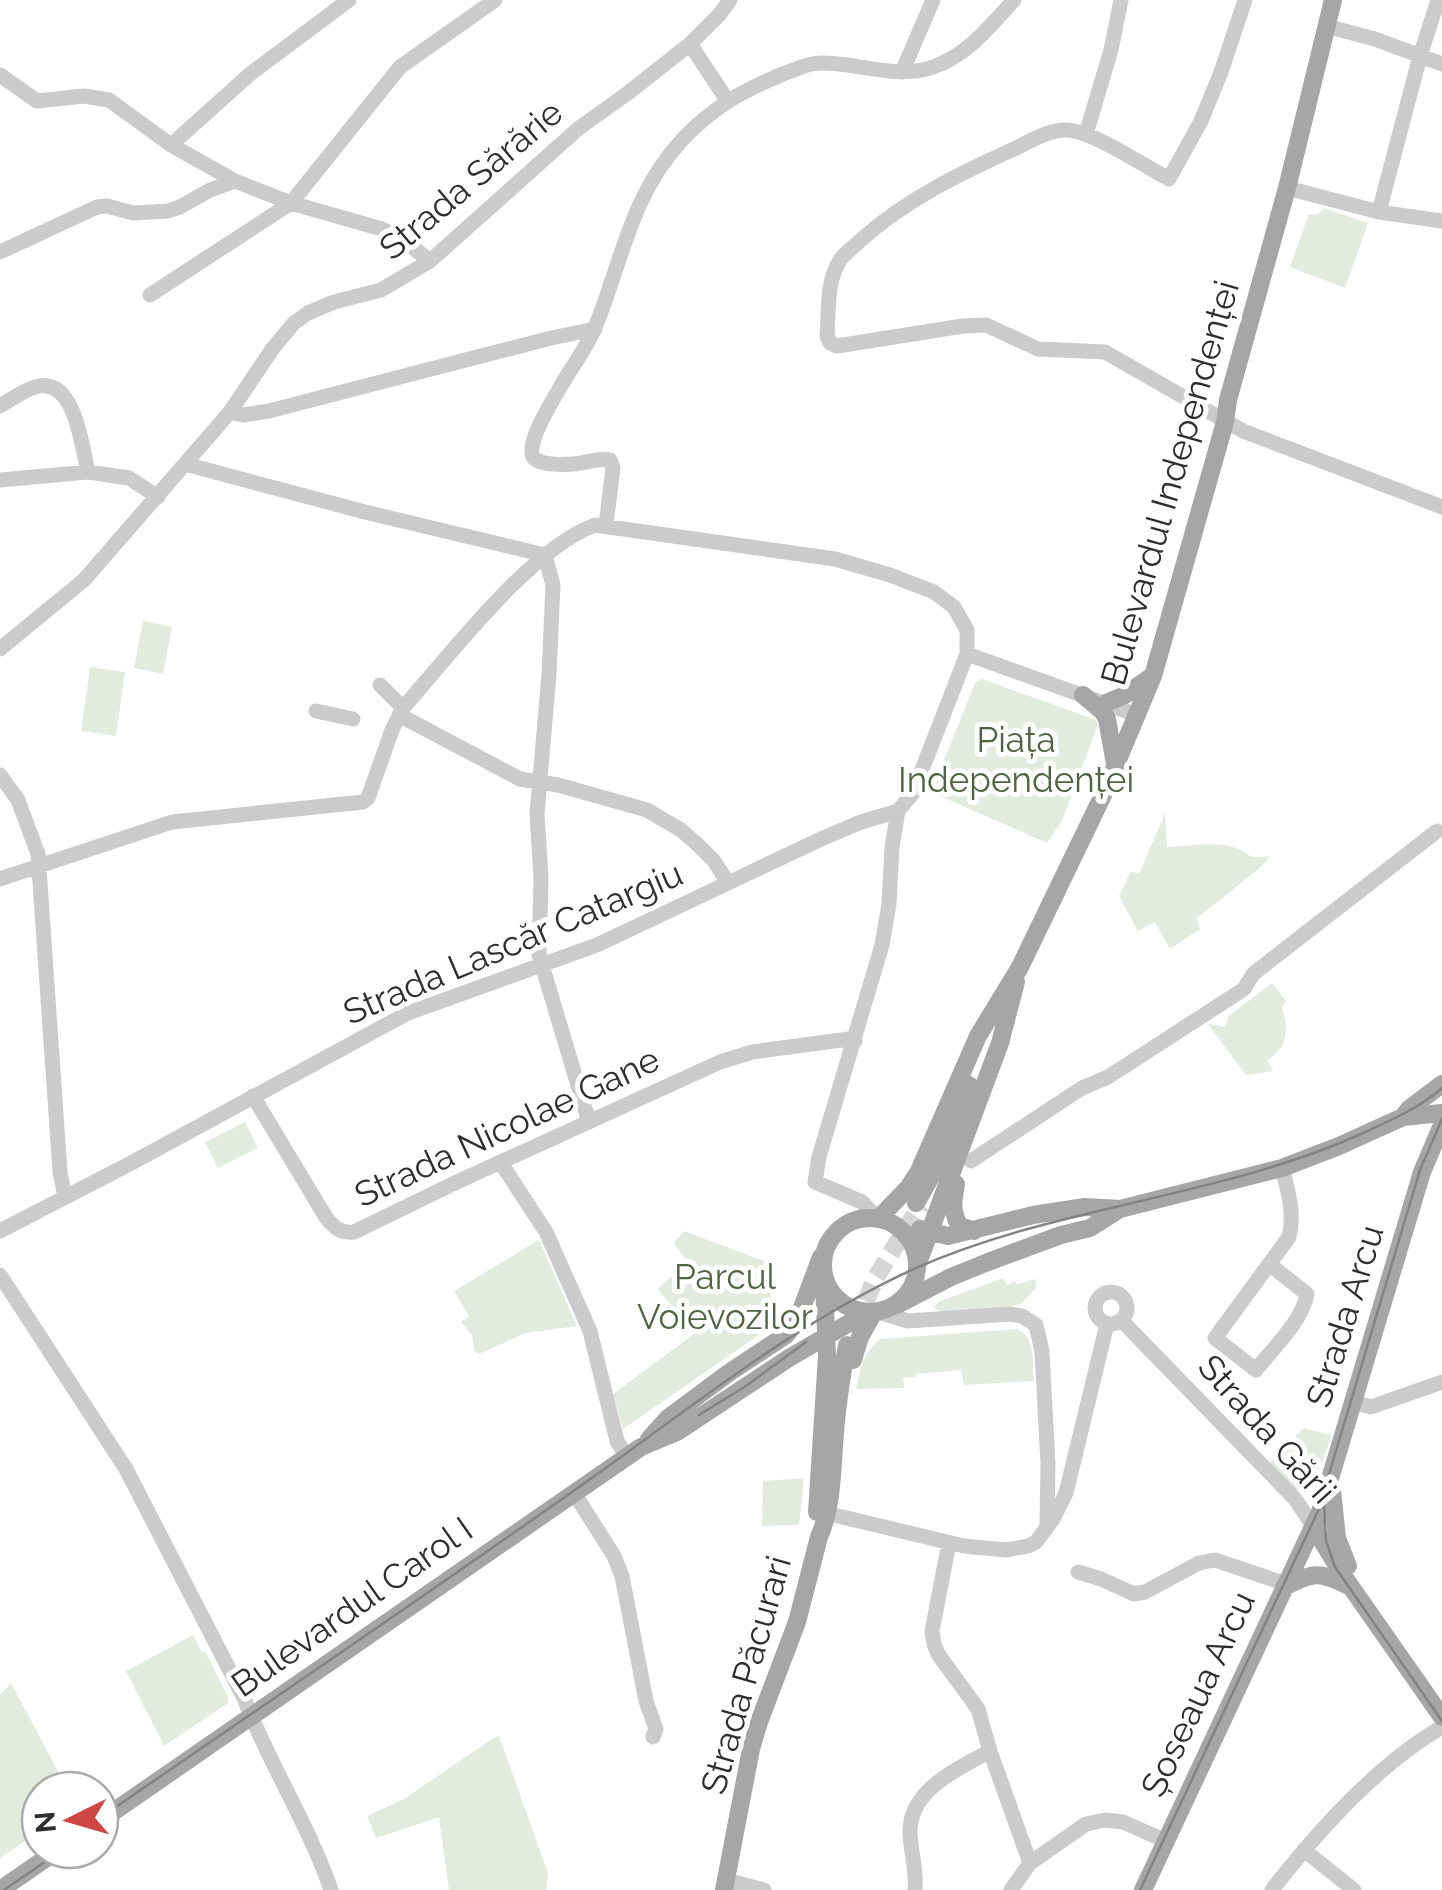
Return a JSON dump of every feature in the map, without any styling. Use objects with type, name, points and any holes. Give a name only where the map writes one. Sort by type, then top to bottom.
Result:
[{"type":"main road","name":"Bulevardul Independenței","points":[[1007,998],[1153,676],[1226,422],[1236,368],[1287,188],[1333,0]]},
{"type":"main road","points":[[1106,703],[1153,676]]},
{"type":"main road","points":[[1084,695],[1107,718],[1116,764]]},
{"type":"main road","points":[[974,1231],[958,1225],[952,1203],[1000,1043],[1007,998]]},
{"type":"main road","points":[[918,1204],[939,1172],[962,1121],[1007,998]]},
{"type":"main road","points":[[883,1220],[918,1172],[978,1036],[1007,998]]},
{"type":"main road","points":[[1407,1116],[1409,1109],[1442,1084]]},
{"type":"main road","points":[[824,1526],[840,1381],[839,1341],[823,1264],[830,1240],[850,1222],[883,1220],[948,1236],[1033,1215],[1085,1207],[1120,1209],[1282,1168],[1407,1116],[1442,1113]]},
{"type":"main road","points":[[1407,1116],[1428,1129],[1432,1146]]},
{"type":"main road","name":"Strada Arcu","points":[[1313,1526],[1422,1172],[1442,1125]]},
{"type":"main road","points":[[897,1306],[913,1286],[930,1231],[966,1156]]},
{"type":"main road","points":[[823,1274],[832,1293],[844,1304],[873,1312],[897,1306],[963,1272],[1090,1228],[1120,1209]]},
{"type":"main road","points":[[883,1220],[910,1241],[918,1263]]},
{"type":"main road","name":"Bulevardul Carol I","points":[[634,1452],[668,1418],[786,1334],[797,1320],[810,1280],[830,1240]]},
{"type":"main road","points":[[824,1526],[839,1491],[852,1363],[873,1312]]},
{"type":"main road","name":"Bulevardul Carol I","points":[[120,1806],[634,1452],[677,1432],[792,1356],[839,1341],[873,1312]]},
{"type":"main road","points":[[824,1526],[816,1505],[826,1384],[839,1341]]},
{"type":"main road","points":[[792,1356],[815,1360],[821,1365],[826,1384]]},
{"type":"main road","points":[[1331,1476],[1335,1525],[1351,1586]]},
{"type":"main road","name":"Strada Păcurari","points":[[725,1885],[751,1749],[797,1622],[824,1526]]},
{"type":"main road","name":"Șoseaua Arcu","points":[[1143,1890],[1313,1526]]},
{"type":"main road","name":"Strada Gării","points":[[1313,1526],[1442,1717]]},
{"type":"main road","points":[[1285,1586],[1324,1574],[1351,1586]]},
{"type":"main road","points":[[0,1890],[29,1870]]},
{"type":"street","points":[[171,145],[250,74],[349,0]]},
{"type":"street","points":[[150,294],[291,203],[400,68],[494,0]]},
{"type":"street","name":"Strada Sărărie","points":[[0,649],[84,580],[230,412],[294,323],[334,302],[381,290],[430,262],[579,128],[690,44],[730,0]]},
{"type":"street","points":[[902,72],[933,0]]},
{"type":"street","points":[[606,525],[613,468],[610,460],[572,464],[537,461],[530,450],[542,420],[595,329],[640,198],[660,166],[684,138],[727,100],[760,84],[818,63],[902,72],[929,69],[954,58],[975,42],[1014,0]]},
{"type":"street","points":[[1086,134],[1121,0]]},
{"type":"street","points":[[1245,0],[1208,105],[1169,179],[1086,134],[1064,130],[1049,133],[939,185],[874,229],[842,257],[830,288],[827,336],[836,346],[986,324],[1038,349],[1105,352],[1243,431],[1442,507]]},
{"type":"street","points":[[1379,212],[1438,0]]},
{"type":"street","points":[[1326,26],[1442,64]]},
{"type":"street","points":[[690,44],[727,100]]},
{"type":"street","points":[[0,76],[36,101],[84,96],[109,100],[171,145],[235,181],[291,203],[382,229],[401,238],[430,262]]},
{"type":"street","points":[[0,252],[97,207],[111,206],[132,213],[168,211],[235,181]]},
{"type":"street","points":[[1287,188],[1379,212],[1442,221]]},
{"type":"street","points":[[230,412],[269,411],[595,329]]},
{"type":"street","points":[[551,338],[575,361]]},
{"type":"street","points":[[0,406],[36,386],[60,390],[70,403],[88,472]]},
{"type":"street","points":[[186,464],[546,555]]},
{"type":"street","points":[[0,480],[88,472],[129,478],[158,497]]},
{"type":"street","points":[[0,879],[172,822],[363,802],[401,712],[494,604],[546,555],[585,528],[606,525],[835,559],[890,575],[934,592],[954,607],[967,630],[967,654],[913,793],[898,811],[882,945],[815,1182],[862,1202],[883,1220]]},
{"type":"street","points":[[546,555],[553,585],[537,814],[541,880],[539,956],[589,1122]]},
{"type":"street","points":[[967,654],[1137,715]]},
{"type":"street","points":[[380,685],[401,712],[520,779],[647,810],[698,845],[728,883]]},
{"type":"street","points":[[316,711],[353,719]]},
{"type":"street","points":[[0,775],[18,800],[38,854],[64,1197]]},
{"type":"street","name":"Strada Lascăr Catargiu","points":[[0,1231],[408,1013],[597,944],[847,828],[898,811]]},
{"type":"street","points":[[966,1156],[1082,1088],[1108,1077],[1244,988],[1253,974],[1437,831]]},
{"type":"street","name":"Strada Nicolae Gane","points":[[253,1096],[328,1219],[345,1233],[736,1056],[811,1043],[855,1041]]},
{"type":"street","points":[[501,1162],[546,1232],[590,1330],[617,1440],[634,1452]]},
{"type":"street","points":[[1270,1264],[1307,1294],[1292,1324],[1256,1370],[1215,1338],[1288,1238],[1291,1206],[1282,1168]]},
{"type":"street","points":[[0,1275],[126,1469],[244,1698],[331,1890]]},
{"type":"street","points":[[873,1312],[908,1321],[1010,1314],[1036,1325],[1042,1351],[1048,1464],[1046,1530]]},
{"type":"street","name":"Strada Gării","points":[[1070,1480],[1115,1322],[1139,1338],[1294,1500],[1313,1526]]},
{"type":"street","points":[[1353,1402],[1371,1407],[1442,1382]]},
{"type":"street","points":[[1048,1464],[1053,1479],[1070,1480]]},
{"type":"street","points":[[824,1526],[987,1550],[1028,1546],[1046,1530],[1070,1480]]},
{"type":"street","points":[[574,1493],[614,1556],[622,1576],[646,1701],[656,1729],[654,1736]]},
{"type":"street","points":[[948,1543],[932,1632],[934,1644],[978,1709],[1030,1862]]},
{"type":"street","points":[[1078,1572],[1134,1594],[1198,1563],[1215,1560],[1285,1586]]},
{"type":"street","points":[[1272,1890],[1304,1850],[1394,1759],[1442,1727]]},
{"type":"street","points":[[914,1890],[910,1832],[913,1813],[932,1786],[990,1751]]},
{"type":"street","points":[[1011,1890],[1030,1862],[1078,1828],[1105,1820],[1123,1822],[1166,1841]]},
{"type":"street","points":[[1304,1850],[1354,1890]]},
{"type":"street","points":[[725,1885],[764,1890]]},
{"type":"green space","points":[[1324,208],[1368,223],[1345,288],[1290,267],[1309,214],[1317,215]]},
{"type":"green space","points":[[143,621],[172,627],[163,674],[134,668]]},
{"type":"green space","points":[[90,667],[125,672],[116,736],[81,731]]},
{"type":"green space","name":"Piața Independenței","points":[[982,679],[1096,720],[1098,725],[1062,821],[1047,843],[931,792],[975,683]]},
{"type":"green space","points":[[1165,813],[1167,847],[1217,844],[1252,856],[1270,856],[1197,918],[1200,929],[1170,949],[1155,922],[1138,931],[1119,896],[1131,871],[1139,874]]},
{"type":"green space","points":[[1272,983],[1286,1001],[1282,1008],[1285,1037],[1279,1050],[1267,1060],[1273,1071],[1246,1075],[1207,1023],[1225,1027],[1229,1016]]},
{"type":"green space","points":[[245,1122],[258,1148],[218,1168],[205,1142]]},
{"type":"green space","name":"Parcul Voievozilor","points":[[684,1231],[764,1261],[771,1294],[769,1328],[623,1429],[613,1394],[694,1334],[658,1289],[687,1261],[674,1243]]},
{"type":"green space","points":[[539,1240],[577,1326],[526,1333],[479,1354],[474,1351],[472,1335],[461,1322],[469,1316],[454,1291]]},
{"type":"green space","points":[[1003,1278],[1007,1285],[1036,1279],[1036,1288],[1021,1304],[1013,1306],[941,1312],[934,1308],[938,1302]]},
{"type":"green space","points":[[1017,1329],[1030,1344],[1034,1381],[964,1385],[961,1370],[903,1378],[904,1388],[856,1389],[863,1361],[880,1339]]},
{"type":"green space","points":[[1303,1428],[1332,1435],[1312,1488],[1301,1491],[1269,1463]]},
{"type":"green space","points":[[804,1478],[799,1525],[762,1526],[763,1481]]},
{"type":"green space","points":[[193,1635],[205,1651],[228,1703],[164,1746],[126,1671]]},
{"type":"green space","points":[[11,1683],[57,1770],[20,1770],[20,1844],[0,1858],[0,1695]]},
{"type":"green space","points":[[499,1736],[548,1873],[546,1890],[449,1890],[439,1817],[376,1838],[367,1816],[404,1799]]},
{"type":"tunnel","points":[[855,1326],[876,1277],[921,1205]]},
{"type":"tram line","points":[[120,1804],[739,1372],[870,1291],[916,1268],[1026,1229],[1196,1188],[1307,1156],[1393,1119],[1442,1088]]},
{"type":"tram line","points":[[1140,1890],[1318,1511],[1420,1170],[1442,1119]]},
{"type":"tram line","points":[[699,1415],[806,1342]]},
{"type":"tram line","points":[[1324,1505],[1326,1541],[1335,1567],[1442,1721]]},
{"type":"tram line","points":[[4,1890],[33,1870]]}]
